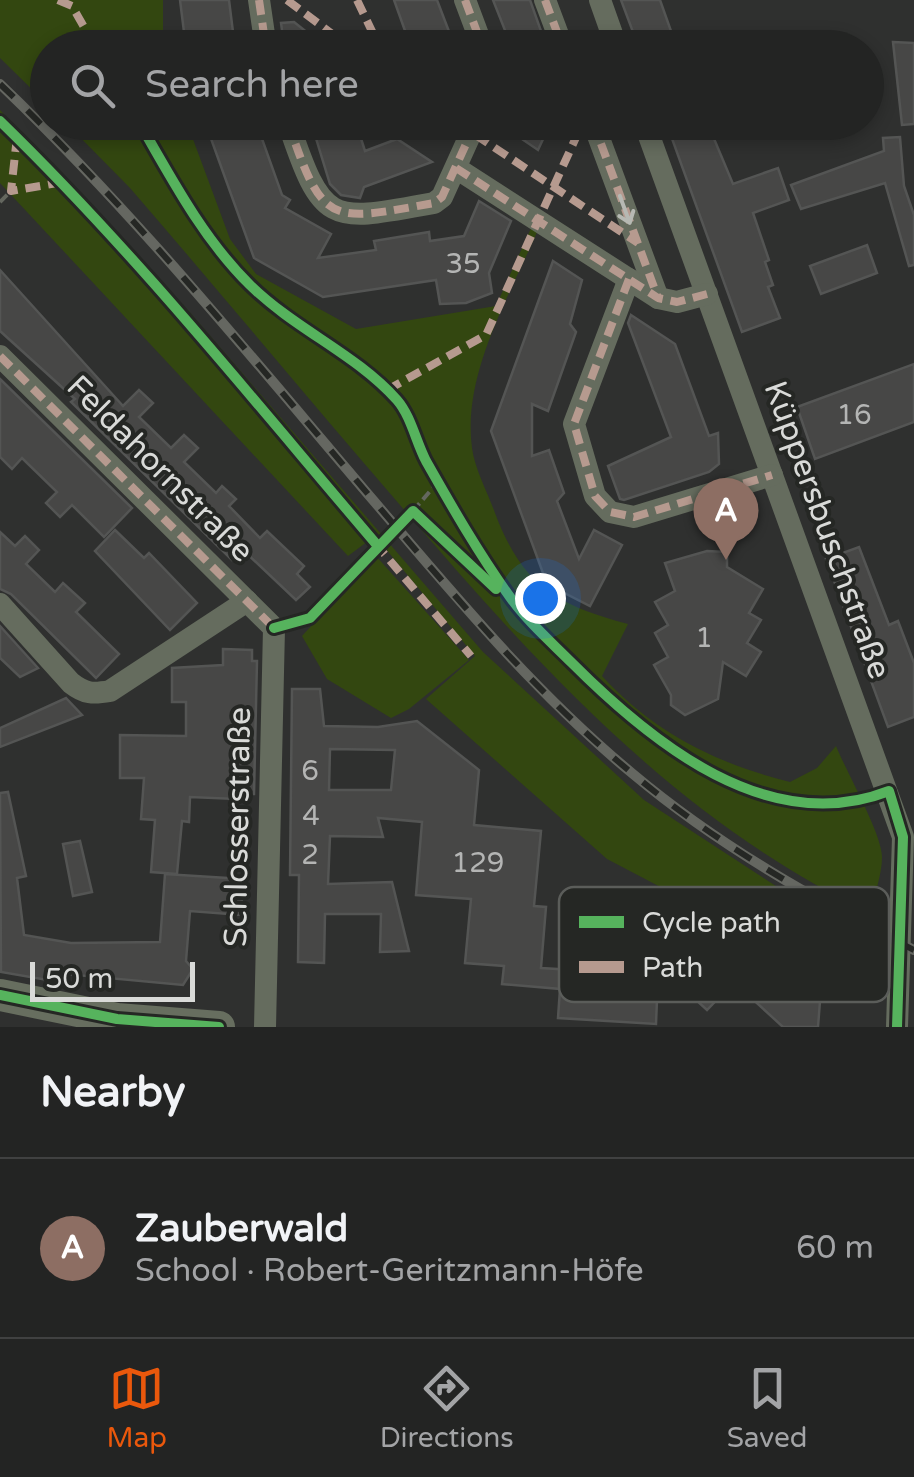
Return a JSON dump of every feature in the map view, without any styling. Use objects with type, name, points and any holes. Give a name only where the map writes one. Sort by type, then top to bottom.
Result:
[{"type":"street","points":[[259,0],[263,30]]},
{"type":"street","points":[[465,0],[476,30]]},
{"type":"street","points":[[544,0],[556,30]]},
{"type":"street","points":[[600,0],[611,30]]},
{"type":"street","points":[[294,140],[308,181],[323,204],[338,213],[359,216],[434,203],[468,140]]},
{"type":"street","points":[[599,140],[658,298]]},
{"type":"street","name":"Küppersbuschstraße","points":[[651,140],[772,475],[909,835],[897,1027]]},
{"type":"street","points":[[456,168],[658,298],[677,302],[708,294]]},
{"type":"street","points":[[629,279],[574,424],[596,496],[610,512],[634,517],[772,475]]},
{"type":"street","name":"Feldahornstraße","points":[[0,356],[274,628]]},
{"type":"street","points":[[0,604],[71,682],[83,692],[94,694],[110,691],[248,601]]},
{"type":"street","name":"Schlosserstraße","points":[[266,1027],[274,628]]},
{"type":"street","points":[[0,994],[118,1023],[219,1027]]},
{"type":"path","points":[[0,202],[11,192]]},
{"type":"path","points":[[413,511],[438,482]]},
{"type":"green space","points":[[0,0],[163,0],[163,30],[30,30],[30,87],[0,58]]},
{"type":"green space","points":[[0,110],[187,309],[483,652],[644,800],[778,887],[660,887],[607,859],[426,699],[475,656],[375,536],[348,556],[0,183]]},
{"type":"green space","points":[[83,140],[193,140],[230,239],[256,274],[356,329],[496,306],[532,226],[538,230],[481,364],[471,420],[476,465],[506,538],[530,575],[561,600],[628,624],[602,676],[665,730],[736,765],[790,782],[817,768],[836,746],[880,847],[877,887],[822,887],[800,875],[734,833],[614,734],[558,680],[452,565],[130,188]]},
{"type":"green space","points":[[376,556],[469,660],[409,709],[391,718],[327,679],[302,636]]},
{"type":"building","points":[[180,0],[229,0],[233,30],[184,30]]},
{"type":"building","points":[[394,0],[437,0],[448,30],[405,30]]},
{"type":"building","points":[[493,0],[530,0],[541,30],[505,30]]},
{"type":"building","points":[[621,0],[660,0],[671,30],[632,30]]},
{"type":"building","points":[[294,22],[304,30],[282,30],[281,23]]},
{"type":"building","points":[[893,42],[914,43],[914,124],[902,125]]},
{"type":"building","points":[[900,137],[904,186],[914,215],[914,265],[909,266],[885,183],[801,209],[791,185],[884,151],[884,138]]},
{"type":"building","points":[[211,140],[262,140],[282,195],[290,200],[285,208],[331,234],[318,258],[376,250],[374,241],[429,232],[430,241],[464,236],[479,201],[511,221],[489,273],[492,293],[466,303],[440,304],[436,280],[323,297],[254,258]]},
{"type":"building","points":[[317,140],[361,140],[365,151],[399,140],[432,162],[364,187],[360,198],[341,195],[330,184]]},
{"type":"building","points":[[523,140],[543,140],[538,150]]},
{"type":"building","points":[[673,140],[715,140],[733,184],[778,168],[789,200],[753,213],[769,260],[765,262],[773,285],[768,287],[780,318],[742,332]]},
{"type":"building","points":[[867,245],[877,273],[821,294],[810,266]]},
{"type":"building","points":[[553,261],[582,280],[570,324],[576,332],[548,411],[532,404],[532,456],[549,450],[564,493],[557,501],[579,559],[594,530],[622,545],[590,606],[547,584],[491,431]]},
{"type":"building","points":[[0,270],[123,406],[139,390],[153,403],[139,417],[171,448],[184,435],[198,448],[184,462],[216,493],[222,486],[236,499],[229,506],[260,538],[267,531],[304,566],[297,574],[310,587],[296,600],[242,549],[232,560],[71,402],[75,399],[0,331]]},
{"type":"building","points":[[631,315],[675,344],[709,436],[718,433],[719,464],[709,472],[624,500],[620,499],[608,466],[671,437],[628,323]]},
{"type":"building","points":[[914,364],[914,422],[815,459],[797,407]]},
{"type":"building","points":[[0,379],[132,508],[104,537],[72,505],[60,517],[46,503],[57,492],[22,458],[12,469],[0,457]]},
{"type":"building","points":[[115,530],[144,558],[149,553],[197,603],[170,630],[95,551]]},
{"type":"building","points":[[0,532],[15,546],[25,536],[39,550],[26,564],[55,592],[63,583],[85,603],[76,612],[119,654],[96,678],[11,594],[0,589]]},
{"type":"building","points":[[859,547],[889,625],[898,621],[914,663],[914,717],[888,727],[826,559]]},
{"type":"building","points":[[707,551],[727,552],[727,567],[763,589],[749,613],[761,620],[747,643],[761,652],[746,676],[723,662],[718,699],[685,715],[671,705],[671,695],[654,665],[668,657],[655,633],[668,625],[655,602],[675,591],[665,563]]},
{"type":"building","points":[[0,626],[38,668],[20,677],[0,658]]},
{"type":"building","points":[[223,649],[252,650],[252,661],[257,661],[254,794],[236,794],[236,799],[190,797],[189,822],[182,821],[177,874],[151,872],[155,820],[141,819],[144,778],[120,778],[120,735],[186,736],[186,702],[172,702],[172,668],[223,665]]},
{"type":"building","points":[[292,689],[320,689],[324,726],[378,727],[417,721],[479,770],[474,825],[541,831],[534,906],[546,907],[541,968],[559,969],[559,989],[502,984],[504,966],[465,963],[471,899],[416,895],[422,822],[378,818],[383,837],[330,836],[328,884],[392,882],[409,951],[380,952],[381,914],[325,914],[324,963],[298,962],[299,875],[290,875]],"holes":[[[330,749],[395,750],[391,790],[329,790]]]},
{"type":"building","points":[[66,698],[82,715],[0,747],[0,728]]},
{"type":"building","points":[[8,792],[26,876],[17,878],[24,935],[71,943],[160,942],[165,874],[243,879],[241,915],[190,911],[186,961],[193,969],[183,985],[66,974],[65,983],[1,972],[0,793]]},
{"type":"building","points":[[80,841],[92,892],[73,896],[63,844]]},
{"type":"building","points":[[559,1002],[657,1002],[656,1024],[558,1018]]},
{"type":"building","points":[[698,1002],[715,1002],[707,1010]]},
{"type":"building","points":[[756,1002],[820,1002],[818,1027],[783,1027]]},
{"type":"railway","points":[[0,84],[30,113]]},
{"type":"railway","points":[[57,140],[145,235],[465,608],[529,677],[597,743],[666,800],[797,887]]},
{"type":"railway","points":[[889,937],[914,950]]},
{"type":"marked path","points":[[58,0],[72,6],[86,30]]},
{"type":"marked path","points":[[259,0],[263,30]]},
{"type":"marked path","points":[[287,0],[327,30]]},
{"type":"marked path","points":[[357,0],[371,30]]},
{"type":"marked path","points":[[465,0],[476,30]]},
{"type":"marked path","points":[[545,0],[556,30]]},
{"type":"marked path","points":[[17,137],[11,191],[63,182]]},
{"type":"marked path","points":[[294,140],[322,199],[335,209],[351,213],[434,203],[442,197],[468,140]]},
{"type":"marked path","points":[[483,140],[638,243]]},
{"type":"marked path","points":[[387,390],[486,335],[575,140]]},
{"type":"marked path","points":[[600,140],[658,298]]},
{"type":"marked path","points":[[456,168],[658,298],[677,302],[707,294]]},
{"type":"marked path","points":[[629,279],[574,424],[595,496],[610,512],[634,517],[772,475]]},
{"type":"marked path","points":[[0,356],[274,628],[283,625]]},
{"type":"marked path","points":[[375,543],[471,656]]},
{"type":"cycle path","points":[[0,121],[147,275],[377,545]]},
{"type":"cycle path","points":[[149,140],[189,208],[250,285],[363,369],[397,400],[446,496],[510,597],[540,631],[638,723],[715,775],[757,792],[800,802],[844,802],[889,791],[903,837],[897,1027]]},
{"type":"cycle path","points":[[274,628],[310,618],[413,511],[496,589]]},
{"type":"cycle path","points":[[0,995],[117,1019],[219,1027]]},
{"type":"place","name":"Zauberwald","points":[[726,560]]}]
